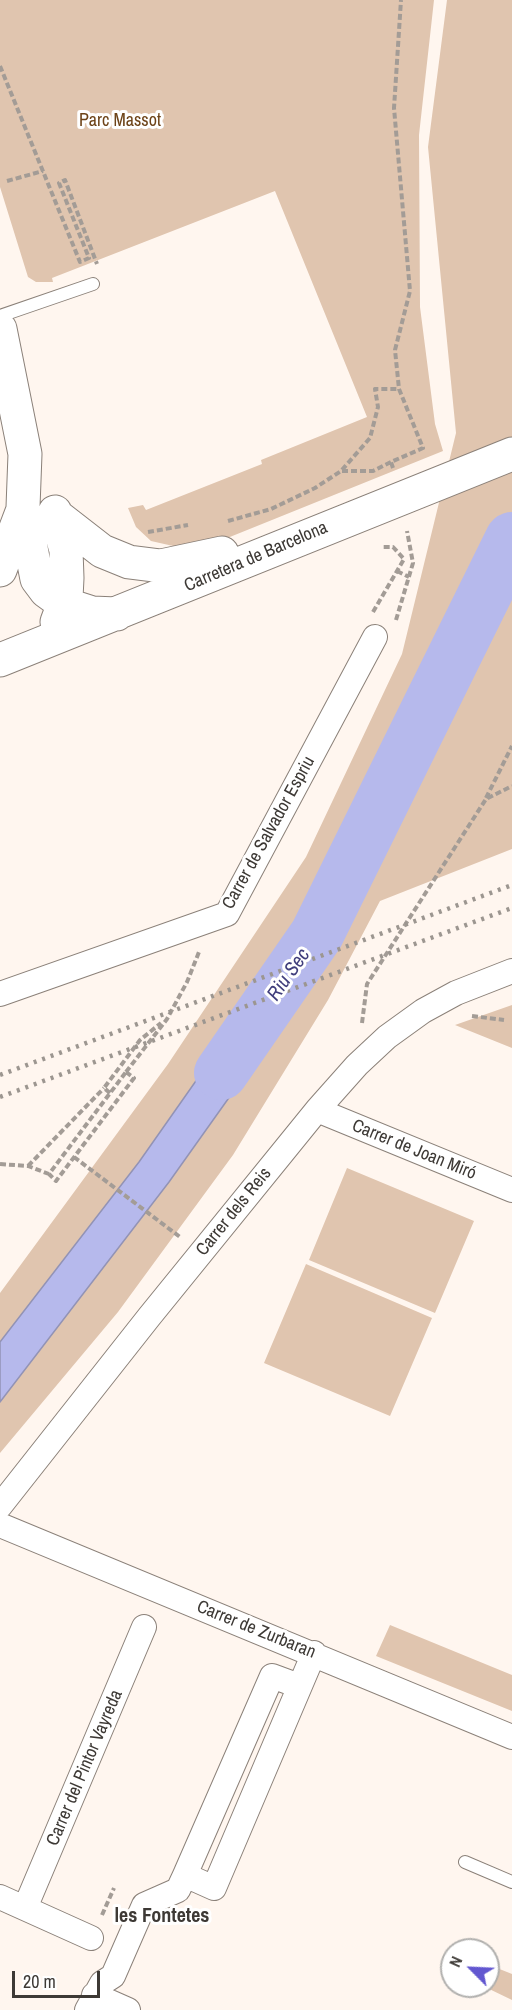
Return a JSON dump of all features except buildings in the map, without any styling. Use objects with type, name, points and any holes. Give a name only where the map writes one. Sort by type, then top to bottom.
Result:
[{"type":"main road","points":[[0,329],[25,454],[23,507],[37,579],[46,591],[64,604],[92,613],[117,614]]},
{"type":"main road","points":[[25,454],[57,516],[66,550],[64,604],[49,641]]},
{"type":"main road","name":"Carretera de Barcelona","points":[[0,660],[298,538],[403,481],[512,454]]},
{"type":"main road","points":[[0,570],[23,507]]},
{"type":"main road","points":[[57,516],[102,551],[129,562],[161,566],[205,559],[267,539],[298,538]]},
{"type":"street","name":"Carrer de Salvador Espriu","points":[[0,994],[227,915],[371,629]]},
{"type":"street","name":"Carrer dels Reis","points":[[0,1506],[62,1425],[317,1110],[357,1065],[387,1037],[423,1011],[456,993],[512,971]]},
{"type":"street","name":"Carrer de Joan Miró","points":[[317,1110],[512,1190]]},
{"type":"street","name":"Carrer de Zurbaran","points":[[0,1526],[314,1653],[512,1737]]},
{"type":"street","name":"Carrer del Pintor Vayreda","points":[[26,1908],[144,1627]]},
{"type":"street","points":[[185,1875],[214,1888],[314,1653]]},
{"type":"street","points":[[128,2010],[91,2003],[102,1983],[113,1976],[144,1905],[178,1890],[272,1676],[299,1686]]},
{"type":"street","points":[[231,1770],[259,1782]]},
{"type":"street","points":[[0,1897],[91,1938]]},
{"type":"lane","points":[[0,316],[93,284]]},
{"type":"lane","points":[[465,1862],[512,1882]]},
{"type":"path","points":[[341,471],[373,471],[423,448],[399,389],[395,350],[410,291],[394,108],[401,0]]},
{"type":"path","points":[[0,66],[80,262],[90,258],[59,183],[65,180],[103,281],[93,284]]},
{"type":"path","points":[[7,181],[43,171]]},
{"type":"path","points":[[227,522],[271,509],[315,488],[341,471],[370,438],[377,414],[375,389],[399,389]]},
{"type":"path","points":[[391,462],[403,481]]},
{"type":"path","points":[[143,533],[167,527],[196,525]]},
{"type":"path","points":[[395,621],[413,563],[407,531]]},
{"type":"path","points":[[371,629],[404,559],[393,547],[383,547]]},
{"type":"path","points":[[397,571],[409,577]]},
{"type":"path","points":[[357,1065],[367,984],[486,799],[512,746]]},
{"type":"path","points":[[486,799],[512,786]]},
{"type":"path","points":[[49,1174],[167,1019],[187,982],[203,942]]},
{"type":"path","points":[[28,1166],[104,1088],[140,1040],[167,1019]]},
{"type":"path","points":[[0,1164],[28,1166],[49,1174],[56,1181],[134,1078],[126,1072]]},
{"type":"path","points":[[104,1088],[110,1093]]},
{"type":"path","points":[[74,1157],[185,1242]]},
{"type":"green space","name":"Parc Massot","points":[[0,0],[434,0],[419,135],[420,307],[435,424],[443,451],[210,545],[182,548],[151,541],[136,527],[128,508],[143,505],[146,510],[262,464],[261,460],[367,417],[275,191],[52,278],[53,282],[36,282],[28,277],[0,187]]},
{"type":"green space","points":[[447,0],[512,0],[512,849],[380,901],[328,1000],[233,1155],[118,1312],[0,1453],[0,1293],[168,1064],[306,857],[402,654],[456,433],[428,147]]},
{"type":"green space","points":[[512,1005],[512,1048],[455,1025]]},
{"type":"green space","points":[[347,1168],[474,1221],[435,1313],[309,1260]]},
{"type":"green space","points":[[306,1264],[432,1318],[390,1416],[264,1363]]},
{"type":"green space","points":[[390,1625],[512,1675],[512,1711],[376,1656]]},
{"type":"green space","points":[[500,1969],[512,1974],[512,2000],[500,1994]]},
{"type":"water","points":[[297,1002],[169,1182],[0,1402],[0,1342],[139,1162],[238,1021]]},
{"type":"waterway","name":"Riu Sec","points":[[221,1073],[317,934],[512,539]]},
{"type":"railway","points":[[0,1075],[512,885]]},
{"type":"railway","points":[[0,1097],[512,908]]},
{"type":"district","name":"les Fontetes","points":[[162,1917]]}]
